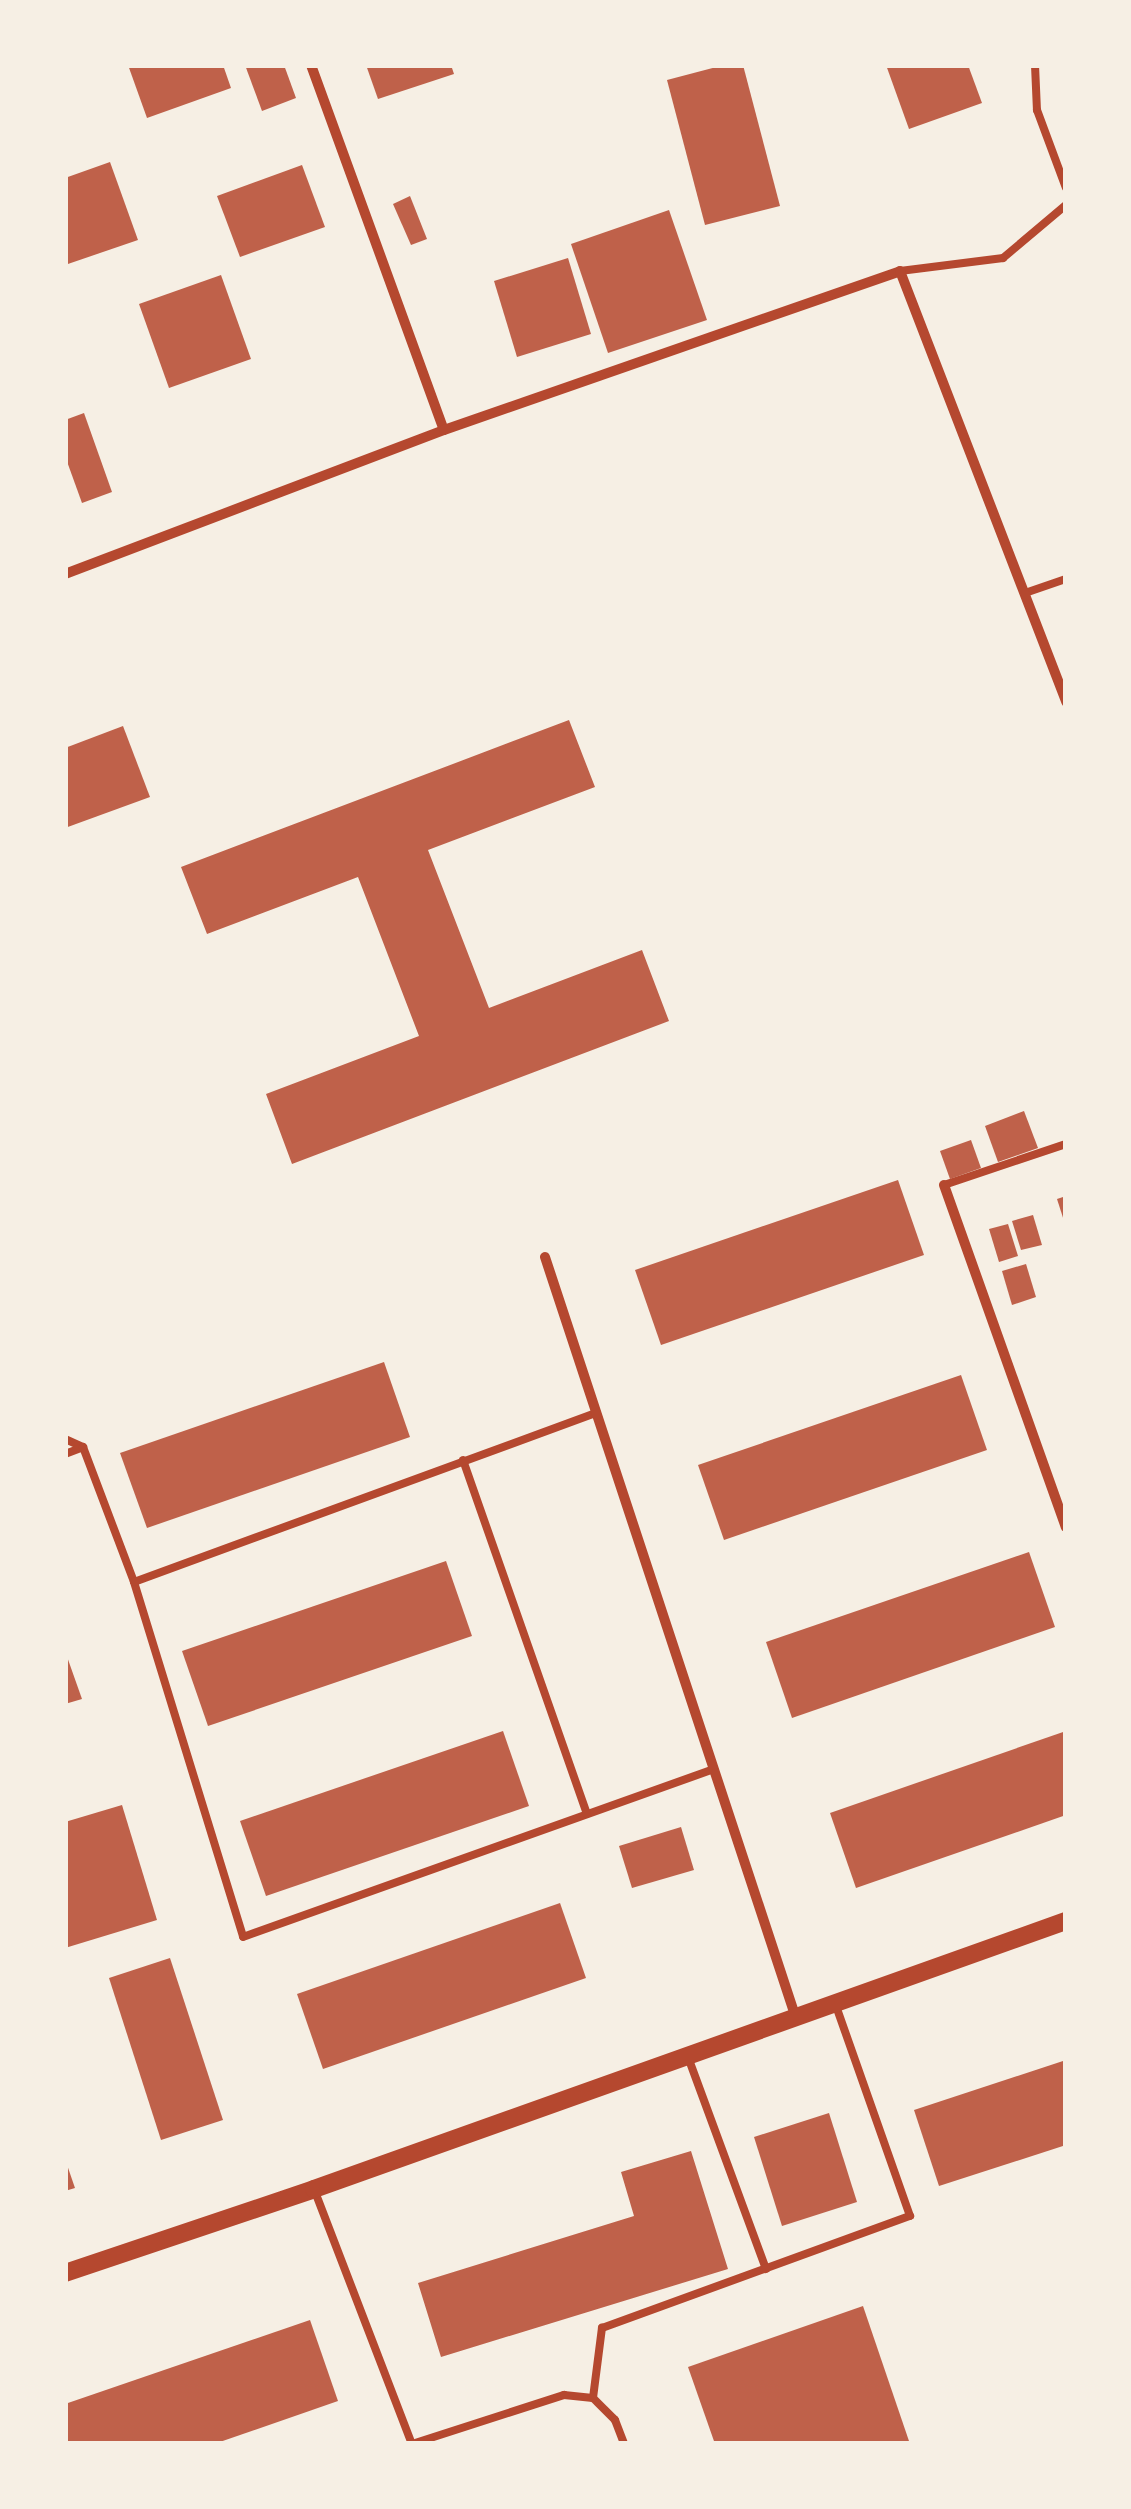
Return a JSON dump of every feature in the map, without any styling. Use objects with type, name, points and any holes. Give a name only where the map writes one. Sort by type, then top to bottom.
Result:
[{"type":"street","points":[[311,65],[444,430]]},
{"type":"street","points":[[65,574],[444,430],[900,271],[1066,702]]},
{"type":"street","points":[[944,1185],[1066,1527]]},
{"type":"street","points":[[545,1257],[796,2018]]},
{"type":"street","points":[[65,2273],[314,2190],[1066,1921]]},
{"type":"lane","points":[[1035,65],[1037,110],[1066,188]]},
{"type":"lane","points":[[900,271],[1003,258],[1066,205]]},
{"type":"lane","points":[[1025,593],[1066,579]]},
{"type":"lane","points":[[944,1185],[1066,1144]]},
{"type":"lane","points":[[134,1582],[597,1413]]},
{"type":"lane","points":[[65,1439],[83,1448],[134,1582],[244,1938],[714,1769]]},
{"type":"lane","points":[[65,1454],[83,1448]]},
{"type":"lane","points":[[463,1460],[587,1814]]},
{"type":"lane","points":[[593,2398],[602,2328],[910,2216],[835,2003]]},
{"type":"lane","points":[[688,2056],[766,2269]]},
{"type":"lane","points":[[314,2190],[412,2444],[564,2395],[593,2398],[615,2420],[624,2444]]},
{"type":"building","points":[[128,65],[223,65],[231,88],[147,118]]},
{"type":"building","points":[[245,65],[284,65],[296,98],[262,111]]},
{"type":"building","points":[[366,65],[451,65],[454,74],[378,99]]},
{"type":"building","points":[[724,65],[743,65],[780,206],[705,225],[667,80]]},
{"type":"building","points":[[886,65],[968,65],[982,103],[909,129]]},
{"type":"building","points":[[110,162],[138,240],[65,265],[65,178]]},
{"type":"building","points":[[302,165],[325,227],[240,257],[217,196]]},
{"type":"building","points":[[410,196],[427,239],[411,245],[393,204]]},
{"type":"building","points":[[669,210],[707,320],[608,353],[571,244]]},
{"type":"building","points":[[568,258],[591,334],[517,357],[494,281]]},
{"type":"building","points":[[221,275],[251,359],[169,388],[139,304]]},
{"type":"building","points":[[84,413],[112,492],[82,503],[65,456],[65,420]]},
{"type":"building","points":[[569,720],[595,787],[428,850],[489,1008],[642,950],[669,1021],[292,1164],[266,1094],[419,1036],[358,877],[207,934],[181,867]]},
{"type":"building","points":[[123,726],[150,797],[65,828],[65,748]]},
{"type":"building","points":[[1024,1111],[1038,1148],[998,1162],[985,1126]]},
{"type":"building","points":[[971,1140],[981,1168],[950,1179],[940,1151]]},
{"type":"building","points":[[898,1180],[924,1255],[661,1345],[635,1270]]},
{"type":"building","points":[[1066,1196],[1066,1224],[1065,1224],[1057,1199]]},
{"type":"building","points":[[1033,1215],[1042,1245],[1021,1250],[1012,1221]]},
{"type":"building","points":[[1008,1224],[1018,1256],[999,1262],[989,1229]]},
{"type":"building","points":[[1026,1264],[1036,1297],[1012,1305],[1002,1271]]},
{"type":"building","points":[[384,1362],[410,1437],[147,1528],[120,1453]]},
{"type":"building","points":[[961,1375],[987,1450],[724,1540],[698,1465]]},
{"type":"building","points":[[1029,1552],[1055,1627],[792,1718],[766,1642]]},
{"type":"building","points":[[446,1561],[472,1636],[208,1726],[182,1651]]},
{"type":"building","points":[[65,1651],[82,1699],[65,1704]]},
{"type":"building","points":[[503,1731],[529,1806],[266,1896],[240,1821]]},
{"type":"building","points":[[1066,1731],[1066,1815],[856,1888],[830,1813]]},
{"type":"building","points":[[122,1805],[157,1920],[65,1948],[65,1822]]},
{"type":"building","points":[[681,1827],[694,1870],[632,1888],[619,1846]]},
{"type":"building","points":[[560,1903],[586,1978],[323,2069],[297,1994]]},
{"type":"building","points":[[170,1958],[223,2120],[161,2140],[109,1978]]},
{"type":"building","points":[[1066,2060],[1066,2145],[939,2186],[914,2110]]},
{"type":"building","points":[[829,2113],[857,2202],[782,2226],[754,2137]]},
{"type":"building","points":[[691,2151],[728,2269],[441,2357],[418,2283],[634,2216],[621,2172]]},
{"type":"building","points":[[65,2159],[75,2188],[65,2191]]},
{"type":"building","points":[[863,2306],[910,2444],[715,2444],[688,2367]]},
{"type":"building","points":[[310,2320],[338,2401],[214,2444],[65,2444],[65,2404]]}]
